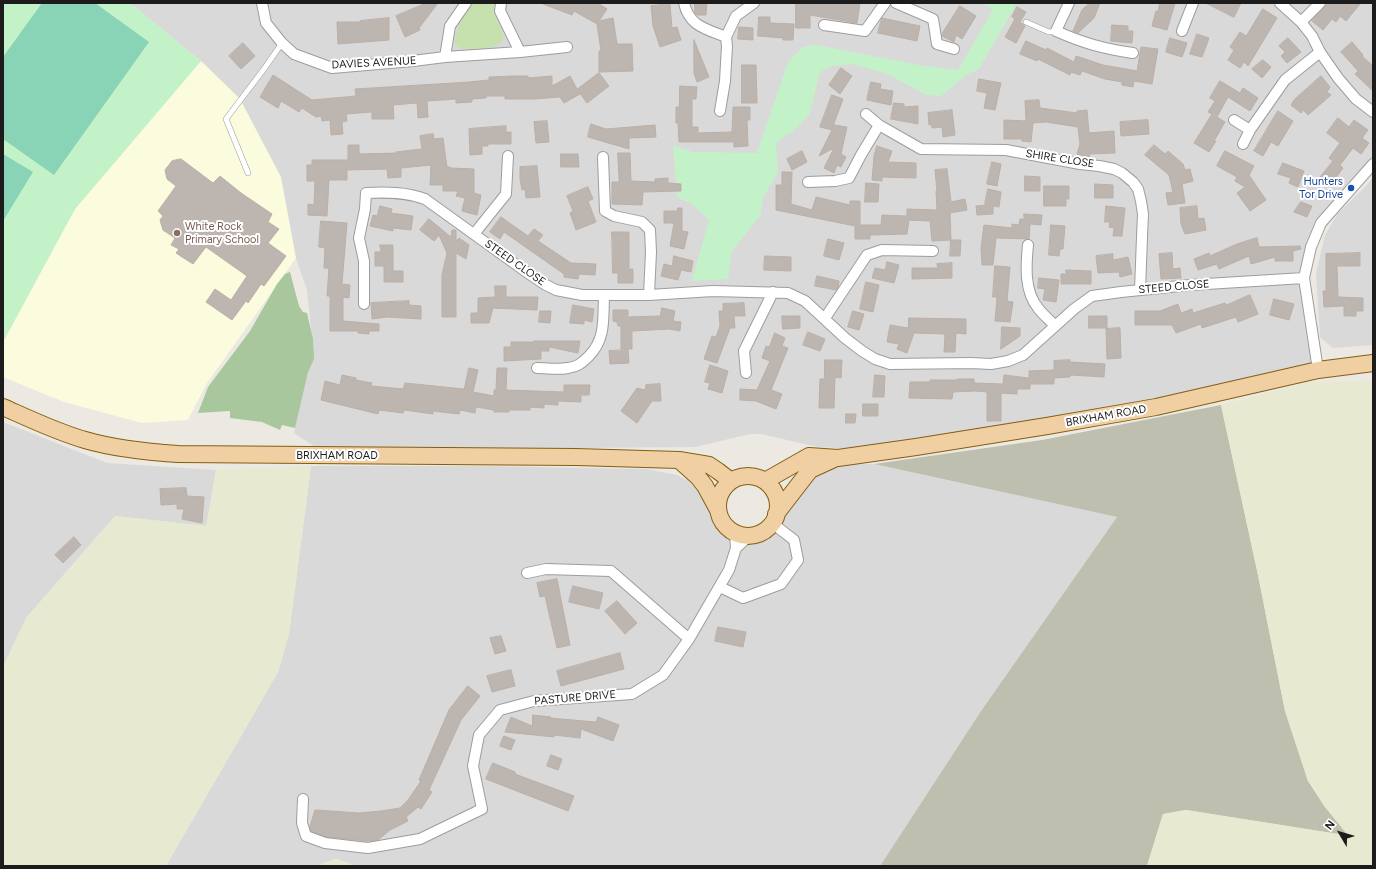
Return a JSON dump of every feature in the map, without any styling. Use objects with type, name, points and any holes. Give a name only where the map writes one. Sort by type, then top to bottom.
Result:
[{"type":"main road","name":"BRIXHAM ROAD","points":[[765,482],[809,456],[838,458],[916,447],[1156,407],[1318,370],[1373,363]]},
{"type":"main road","name":"BRIXHAM ROAD","points":[[3,407],[48,427],[85,440],[143,452],[178,454],[568,457],[679,460],[709,465],[730,481]]},
{"type":"main road","name":"BRIXHAM ROAD","points":[[740,539],[760,533],[774,519],[810,470],[838,458]]},
{"type":"main road","points":[[679,460],[698,477],[705,486],[724,524],[740,539]]},
{"type":"main road","points":[[718,510],[719,497],[730,481],[736,478],[748,476],[760,478],[774,493],[777,500],[774,519]]},
{"type":"street","name":"DAVIES AVENUE","points":[[262,3],[266,23],[282,43],[294,54],[332,68],[568,47]]},
{"type":"street","points":[[445,57],[450,26],[466,3]]},
{"type":"street","points":[[501,3],[500,12],[520,52]]},
{"type":"street","points":[[684,3],[687,14],[701,27],[726,37]]},
{"type":"street","points":[[720,111],[725,81],[727,46],[726,37],[736,16],[754,3]]},
{"type":"street","points":[[824,26],[864,31],[885,3]]},
{"type":"street","points":[[896,3],[933,19],[937,44],[954,49]]},
{"type":"street","points":[[1069,3],[1056,31],[1082,42],[1110,50],[1133,53]]},
{"type":"street","points":[[1182,31],[1193,3]]},
{"type":"street","points":[[1280,3],[1301,22],[1312,36],[1320,52],[1338,78],[1356,99],[1373,112]]},
{"type":"street","points":[[1301,22],[1320,3]]},
{"type":"street","points":[[1244,144],[1250,130],[1285,80],[1320,52]]},
{"type":"street","name":"SHIRE CLOSE","points":[[866,114],[879,126],[921,149],[1006,150],[1080,164],[1099,166],[1122,173],[1134,182],[1138,189],[1141,201],[1142,230],[1140,290]]},
{"type":"street","points":[[1234,120],[1250,130]]},
{"type":"street","points":[[808,182],[835,181],[849,178],[879,126]]},
{"type":"street","name":"STEED CLOSE","points":[[474,234],[506,194],[508,156]]},
{"type":"street","points":[[603,156],[606,211],[614,216],[642,222],[650,230],[651,252],[649,295]]},
{"type":"street","points":[[1318,370],[1304,278],[1311,247],[1321,223],[1372,168]]},
{"type":"street","name":"STEED CLOSE","points":[[364,304],[364,261],[358,238],[365,209],[366,193],[394,192],[425,199],[525,271],[556,290],[582,295],[649,295],[713,291],[788,293],[805,300],[862,351],[875,359],[890,364],[971,362],[991,364],[1008,361],[1023,355],[1074,309],[1092,296],[1140,290],[1304,278]]},
{"type":"street","points":[[1028,245],[1027,274],[1030,291],[1037,307],[1055,326]]},
{"type":"street","points":[[825,318],[867,255],[882,250],[934,251]]},
{"type":"street","points":[[746,372],[744,351],[773,292]]},
{"type":"street","points":[[537,368],[568,368],[580,365],[594,351],[600,343],[602,332],[604,295]]},
{"type":"street","points":[[720,587],[743,598],[781,584],[798,560],[794,540],[774,519]]},
{"type":"street","name":"PASTURE DRIVE","points":[[303,799],[302,823],[306,836],[325,843],[368,848],[420,839],[482,810],[473,766],[479,735],[500,710],[534,701],[632,694],[663,675],[689,639],[720,587],[729,570],[740,539]]},
{"type":"street","points":[[527,573],[546,569],[611,572],[689,639]]},
{"type":"lane","points":[[1026,22],[1049,32],[1056,31]]},
{"type":"lane","points":[[248,173],[226,118],[282,43]]},
{"type":"shaded area","points":[[130,3],[1373,3],[1373,164],[1321,223],[1304,278],[1318,370],[916,447],[818,447],[761,434],[750,434],[695,447],[578,448],[317,456],[318,449],[294,433],[312,338],[307,290],[240,99],[201,61]]},
{"type":"shaded area","name":"White Rock Primary School","points":[[201,61],[240,99],[281,177],[296,258],[207,383],[188,420],[142,423],[64,402],[3,377],[3,342],[75,209]]},
{"type":"shaded area","points":[[1373,177],[1373,345],[1333,348],[1320,337],[1316,273],[1325,235],[1338,213],[1366,186]]},
{"type":"shaded area","points":[[1373,381],[1373,866],[1147,866],[1163,814],[1186,810],[1338,834],[1350,838],[1325,807],[1308,781],[1285,711],[1258,575],[1221,405],[1310,382]]},
{"type":"shaded area","points":[[1221,405],[1258,575],[1285,711],[1308,781],[1325,807],[1351,838],[1338,834],[1186,810],[1163,814],[1147,866],[880,866],[981,711],[1117,517],[874,464],[1042,440]]},
{"type":"shaded area","points":[[3,422],[107,463],[216,470],[207,526],[115,516],[26,618],[3,667]]},
{"type":"shaded area","points":[[842,464],[874,464],[1117,517],[981,711],[880,866],[357,866],[336,859],[315,866],[166,866],[278,672],[289,634],[311,466],[478,466],[646,469],[677,475],[688,481],[699,491],[715,524],[724,536],[742,546],[764,541],[784,517],[802,490],[816,476]]},
{"type":"shaded area","points":[[311,466],[289,634],[278,672],[166,866],[3,866],[3,667],[26,618],[115,516],[206,526],[216,470]]},
{"type":"shaded area","points":[[336,859],[357,866],[315,866]]},
{"type":"green space","points":[[3,3],[130,3],[201,61],[75,209],[3,342]]},
{"type":"green space","points":[[42,3],[95,3],[149,42],[54,175],[3,139],[3,57]]},
{"type":"green space","points":[[473,3],[494,3],[495,16],[503,33],[501,43],[496,46],[463,49],[458,47],[454,42],[461,21]]},
{"type":"green space","points":[[983,3],[1017,3],[979,69],[966,75],[941,96],[927,95],[885,73],[851,64],[831,66],[820,72],[809,115],[794,130],[776,143],[778,172],[763,198],[760,216],[731,252],[728,279],[692,281],[709,220],[692,204],[677,197],[673,146],[693,152],[757,153],[788,62],[803,47],[816,45],[924,66],[958,70],[993,10]]},
{"type":"green space","points":[[3,154],[33,172],[3,221]]},
{"type":"green space","points":[[290,272],[299,306],[303,312],[307,313],[313,339],[314,359],[308,372],[295,428],[282,425],[280,430],[262,422],[230,418],[230,411],[198,413],[208,387],[250,331],[277,284],[285,274]]},
{"type":"building","points":[[427,3],[438,3],[419,28],[420,30],[405,37],[396,16]]},
{"type":"building","points":[[543,3],[598,3],[607,9],[599,21],[613,18],[617,44],[632,44],[633,71],[599,72],[599,51],[601,51],[597,24],[574,11],[572,15]]},
{"type":"building","points":[[695,3],[707,3],[706,15],[697,15],[695,13]]},
{"type":"building","points":[[796,3],[860,3],[857,23],[810,15],[810,28],[796,28]]},
{"type":"building","points":[[1090,3],[1100,3],[1094,18],[1078,33],[1073,31],[1082,10]]},
{"type":"building","points":[[1160,3],[1175,3],[1167,30],[1152,26]]},
{"type":"building","points":[[1206,3],[1241,3],[1234,17]]},
{"type":"building","points":[[1328,3],[1361,3],[1346,21],[1340,16],[1336,22],[1332,19],[1323,30],[1312,21]]},
{"type":"building","points":[[670,4],[672,28],[677,27],[681,40],[660,47],[653,26],[651,6]]},
{"type":"building","points":[[960,6],[976,16],[962,39],[956,35],[954,42],[942,36],[942,34]]},
{"type":"building","points":[[1017,7],[1026,12],[1020,22],[1025,26],[1016,43],[1005,37],[1015,19],[1012,17]]},
{"type":"building","points":[[1263,9],[1277,18],[1248,66],[1244,62],[1240,68],[1228,60],[1234,50],[1230,47],[1240,32],[1246,36]]},
{"type":"building","points":[[759,17],[770,17],[770,23],[794,24],[793,40],[758,36]]},
{"type":"building","points":[[389,18],[389,40],[338,44],[337,22],[360,22]]},
{"type":"building","points":[[882,18],[920,26],[917,41],[878,33]]},
{"type":"building","points":[[1112,25],[1128,26],[1128,31],[1133,31],[1132,43],[1111,41]]},
{"type":"building","points":[[739,27],[753,28],[753,40],[738,39]]},
{"type":"building","points":[[1197,34],[1209,38],[1202,57],[1190,54]]},
{"type":"building","points":[[1170,38],[1187,43],[1182,57],[1166,52]]},
{"type":"building","points":[[1288,38],[1301,52],[1287,63],[1281,56],[1285,52],[1279,46]]},
{"type":"building","points":[[694,40],[709,77],[697,82],[694,73]]},
{"type":"building","points":[[1026,41],[1046,50],[1047,48],[1074,62],[1076,56],[1103,65],[1137,71],[1141,47],[1158,49],[1152,84],[1134,81],[1133,87],[1122,85],[1122,82],[1105,79],[1082,71],[1080,75],[1071,72],[1070,75],[1038,59],[1037,61],[1020,54]]},
{"type":"building","points":[[1352,42],[1363,55],[1362,56],[1373,66],[1373,91],[1355,74],[1358,71],[1341,52]]},
{"type":"building","points":[[243,43],[255,56],[241,69],[229,56]]},
{"type":"building","points":[[1263,60],[1271,67],[1262,78],[1252,69]]},
{"type":"building","points":[[742,65],[756,65],[757,103],[742,103]]},
{"type":"building","points":[[841,68],[852,76],[840,94],[829,85]]},
{"type":"building","points":[[599,73],[609,86],[587,103],[579,92],[580,94],[564,103],[560,97],[505,99],[505,96],[486,96],[486,98],[472,99],[472,102],[456,103],[456,99],[427,101],[428,117],[418,118],[417,103],[393,105],[394,119],[372,119],[372,112],[346,114],[347,121],[342,122],[343,134],[331,135],[330,120],[322,121],[321,116],[316,117],[302,108],[299,112],[281,101],[278,108],[260,97],[273,75],[312,100],[356,96],[355,89],[469,82],[489,80],[489,77],[513,76],[528,76],[528,78],[552,76],[552,86],[570,76],[577,89]]},
{"type":"building","points":[[1321,76],[1330,87],[1327,92],[1331,95],[1308,115],[1303,110],[1301,113],[1291,105],[1294,100]]},
{"type":"building","points":[[979,79],[1001,83],[995,110],[984,108],[987,93],[977,91]]},
{"type":"building","points":[[1220,81],[1240,93],[1243,88],[1258,98],[1250,111],[1228,97],[1217,117],[1225,122],[1209,152],[1194,143],[1212,114],[1208,112],[1215,101],[1210,98]]},
{"type":"building","points":[[871,82],[881,84],[880,89],[893,91],[891,105],[867,100]]},
{"type":"building","points":[[680,86],[697,87],[696,99],[692,99],[692,127],[698,127],[698,133],[732,132],[733,107],[750,107],[750,120],[747,120],[748,146],[734,147],[734,142],[679,142],[678,123],[676,123],[676,107],[679,107]]},
{"type":"building","points":[[832,95],[843,99],[832,129],[834,125],[847,127],[841,154],[846,157],[841,167],[837,165],[834,173],[824,168],[834,148],[819,156],[832,130],[820,127]]},
{"type":"building","points":[[1039,100],[1040,108],[1077,113],[1077,111],[1087,110],[1089,133],[1114,131],[1115,153],[1090,154],[1089,157],[1077,154],[1080,144],[1078,127],[1046,122],[1033,123],[1031,142],[1022,141],[1022,139],[1004,139],[1004,120],[1026,121],[1025,101]]},
{"type":"building","points":[[894,103],[904,104],[904,107],[918,106],[918,124],[891,119]]},
{"type":"building","points":[[952,110],[955,135],[943,137],[942,127],[932,128],[931,124],[929,125],[928,113]]},
{"type":"building","points":[[1278,111],[1293,121],[1278,146],[1271,142],[1263,156],[1254,151]]},
{"type":"building","points":[[1338,118],[1349,127],[1354,120],[1368,130],[1362,138],[1369,143],[1361,154],[1353,148],[1340,165],[1343,168],[1331,184],[1320,177],[1333,161],[1329,158],[1340,143],[1327,133]]},
{"type":"building","points":[[1148,120],[1149,134],[1121,136],[1120,122]]},
{"type":"building","points":[[547,121],[549,142],[536,143],[534,122]]},
{"type":"building","points":[[591,124],[606,129],[655,125],[656,137],[629,138],[629,149],[588,137]]},
{"type":"building","points":[[506,126],[506,132],[511,132],[511,144],[488,144],[488,146],[482,146],[482,154],[470,155],[469,129]]},
{"type":"building","points":[[433,134],[434,139],[443,138],[447,167],[474,169],[474,193],[481,195],[477,215],[462,211],[465,198],[456,196],[458,191],[443,191],[443,185],[430,185],[431,165],[401,168],[401,177],[388,178],[387,169],[347,170],[347,180],[329,180],[327,216],[308,215],[308,204],[314,205],[315,181],[307,181],[307,165],[312,165],[312,160],[348,160],[348,145],[359,145],[359,154],[397,153],[396,152],[422,149],[420,136]]},
{"type":"building","points":[[1154,145],[1165,154],[1168,151],[1183,164],[1185,170],[1190,169],[1193,181],[1182,184],[1185,203],[1168,205],[1166,193],[1173,192],[1169,175],[1145,155]]},
{"type":"building","points":[[877,146],[892,151],[888,162],[916,163],[916,178],[882,177],[882,181],[872,180],[874,156]]},
{"type":"building","points":[[802,151],[807,162],[792,170],[787,159]]},
{"type":"building","points":[[1225,151],[1254,166],[1249,175],[1266,200],[1250,211],[1237,193],[1245,187],[1235,181],[1237,177],[1217,166]]},
{"type":"building","points":[[618,153],[630,153],[631,181],[655,182],[655,179],[668,178],[668,183],[681,184],[681,191],[643,192],[642,205],[612,204],[612,182],[619,182]]},
{"type":"building","points":[[561,154],[578,154],[579,167],[561,167]]},
{"type":"building","points":[[181,159],[213,183],[220,176],[241,193],[272,214],[268,222],[279,229],[268,243],[286,256],[264,286],[261,284],[248,303],[246,301],[232,320],[206,302],[215,289],[231,300],[247,276],[206,247],[193,264],[176,253],[179,249],[171,245],[175,238],[163,230],[160,220],[163,216],[158,211],[176,186],[167,179],[165,170],[172,161]]},
{"type":"building","points":[[992,162],[1001,164],[997,186],[987,184]]},
{"type":"building","points":[[1283,163],[1304,171],[1298,187],[1289,183],[1291,178],[1278,174]]},
{"type":"building","points":[[537,166],[540,197],[526,198],[525,189],[522,190],[520,167]]},
{"type":"building","points":[[947,169],[951,202],[965,199],[967,210],[950,213],[951,240],[932,241],[930,221],[909,220],[907,234],[870,235],[870,239],[855,239],[855,226],[776,210],[776,185],[782,185],[782,172],[792,172],[791,204],[812,210],[816,197],[850,205],[850,201],[860,201],[860,225],[881,225],[882,215],[907,216],[907,209],[937,210],[935,170]]},
{"type":"building","points":[[1025,176],[1040,177],[1040,191],[1025,191]]},
{"type":"building","points":[[866,183],[879,184],[878,202],[865,202]]},
{"type":"building","points":[[1095,184],[1113,185],[1113,198],[1095,198]]},
{"type":"building","points":[[1044,186],[1069,186],[1069,199],[1066,199],[1066,206],[1044,206]]},
{"type":"building","points":[[588,187],[593,199],[588,201],[596,222],[576,230],[570,213],[573,211],[567,196]]},
{"type":"building","points":[[988,189],[1001,192],[999,207],[993,206],[993,214],[977,215],[976,206],[987,205],[985,204]]},
{"type":"building","points":[[1301,202],[1312,206],[1307,217],[1294,212]]},
{"type":"building","points":[[380,206],[392,209],[391,213],[413,216],[411,230],[393,228],[393,231],[370,226],[373,215],[377,216]]},
{"type":"building","points":[[1106,206],[1125,208],[1122,236],[1113,236],[1114,228],[1109,227],[1110,222],[1105,222]]},
{"type":"building","points":[[1197,206],[1198,219],[1204,218],[1206,230],[1185,234],[1181,224],[1180,208]]},
{"type":"building","points":[[678,208],[682,208],[682,231],[688,232],[684,249],[670,246],[674,223],[664,223],[664,211],[677,211]]},
{"type":"building","points":[[1024,214],[1042,215],[1041,225],[1030,224],[1029,239],[996,238],[993,265],[982,265],[981,248],[984,225],[1012,228],[1012,224],[1019,225],[1020,219],[1024,219]]},
{"type":"building","points":[[501,217],[528,236],[534,229],[543,235],[538,241],[571,263],[596,264],[595,275],[579,274],[578,279],[564,277],[564,274],[504,232],[500,239],[490,232]]},
{"type":"building","points":[[429,219],[451,237],[452,230],[456,230],[456,241],[459,238],[469,245],[466,259],[456,253],[456,317],[442,317],[442,275],[447,253],[439,235],[434,241],[420,230]]},
{"type":"building","points":[[321,221],[347,223],[342,284],[350,285],[349,298],[343,297],[343,321],[379,324],[379,331],[369,331],[369,334],[358,333],[358,331],[330,331],[330,296],[327,296],[329,268],[324,268],[325,248],[319,247]]},
{"type":"building","points":[[1051,225],[1065,226],[1063,249],[1060,249],[1059,256],[1049,255]]},
{"type":"building","points":[[612,232],[629,232],[629,269],[633,269],[633,283],[618,283],[618,273],[613,273]]},
{"type":"building","points":[[1257,238],[1259,247],[1300,246],[1301,249],[1293,251],[1293,261],[1275,261],[1275,257],[1251,264],[1249,256],[1219,269],[1217,264],[1198,270],[1194,259],[1209,253],[1210,256],[1237,244]]},
{"type":"building","points":[[828,239],[844,243],[839,260],[824,256]]},
{"type":"building","points":[[951,240],[961,240],[960,256],[950,256]]},
{"type":"building","points":[[380,245],[393,245],[393,271],[403,271],[403,282],[384,282],[384,266],[375,266],[375,252],[381,252]]},
{"type":"building","points":[[1172,253],[1173,269],[1180,268],[1181,278],[1161,279],[1159,254]]},
{"type":"building","points":[[1360,253],[1360,266],[1337,266],[1338,297],[1363,298],[1363,311],[1356,311],[1356,316],[1344,316],[1344,306],[1324,307],[1323,291],[1326,291],[1326,254]]},
{"type":"building","points":[[1113,254],[1113,260],[1128,257],[1132,274],[1120,277],[1119,272],[1098,273],[1096,256]]},
{"type":"building","points":[[674,256],[693,261],[691,272],[681,270],[678,280],[661,276],[664,264],[672,266]]},
{"type":"building","points":[[765,256],[791,257],[791,271],[764,270]]},
{"type":"building","points":[[887,262],[899,265],[894,283],[872,278],[875,268],[885,270]]},
{"type":"building","points":[[952,263],[952,278],[912,279],[912,268],[938,268],[937,264]]},
{"type":"building","points":[[995,266],[1010,267],[1007,301],[1013,302],[1010,322],[995,321],[997,297],[993,297]]},
{"type":"building","points":[[1066,270],[1091,271],[1091,284],[1061,284],[1061,274],[1066,274]]},
{"type":"building","points":[[817,276],[839,281],[838,288],[836,290],[815,286]]},
{"type":"building","points":[[1039,278],[1059,280],[1056,302],[1043,300],[1045,289],[1038,288]]},
{"type":"building","points":[[866,282],[879,285],[873,312],[860,309]]},
{"type":"building","points":[[495,286],[506,286],[506,297],[538,297],[537,310],[493,308],[489,323],[471,323],[471,313],[478,313],[478,298],[495,297]]},
{"type":"building","points":[[1250,295],[1258,314],[1238,322],[1236,317],[1202,328],[1201,324],[1176,333],[1172,325],[1135,325],[1135,311],[1160,311],[1178,304],[1181,313],[1192,309],[1193,313],[1225,303],[1226,305]]},
{"type":"building","points":[[1274,299],[1294,304],[1289,320],[1270,315]]},
{"type":"building","points":[[409,301],[409,305],[421,306],[421,319],[387,317],[372,319],[371,303]]},
{"type":"building","points":[[744,303],[745,316],[734,316],[735,328],[730,328],[717,363],[704,359],[712,336],[716,337],[720,326],[719,311],[723,311],[723,304]]},
{"type":"building","points":[[573,305],[594,309],[592,322],[584,320],[584,324],[570,323]]},
{"type":"building","points":[[662,308],[675,311],[673,321],[681,322],[680,331],[669,329],[632,331],[632,349],[621,349],[621,326],[618,326],[617,322],[613,321],[613,310],[628,310],[628,317],[660,316]]},
{"type":"building","points":[[540,311],[551,311],[550,323],[539,322]]},
{"type":"building","points":[[853,311],[864,314],[859,330],[848,327]]},
{"type":"building","points":[[782,316],[800,316],[800,328],[783,329]]},
{"type":"building","points":[[1089,316],[1107,316],[1107,328],[1089,328]]},
{"type":"building","points":[[909,318],[966,319],[966,334],[956,333],[955,352],[944,352],[945,334],[914,333],[907,353],[897,349],[899,344],[887,342],[890,325],[908,328]]},
{"type":"building","points":[[1002,327],[1020,328],[1020,336],[1001,349]]},
{"type":"building","points":[[1120,328],[1121,358],[1107,359],[1106,329]]},
{"type":"building","points":[[808,332],[825,339],[820,351],[803,345]]},
{"type":"building","points":[[775,333],[785,338],[782,346],[788,348],[771,390],[782,394],[776,409],[756,401],[740,400],[740,389],[757,390],[770,361],[762,358],[766,346],[769,347]]},
{"type":"building","points":[[580,341],[578,353],[549,347],[549,351],[541,351],[541,359],[504,361],[504,347],[511,347],[511,342]]},
{"type":"building","points":[[628,350],[629,363],[610,364],[609,351]]},
{"type":"building","points":[[825,360],[842,360],[841,378],[835,377],[834,408],[819,408],[820,379],[824,379]]},
{"type":"building","points":[[1070,360],[1070,362],[1105,364],[1104,377],[1070,375],[1070,377],[1054,378],[1054,384],[1030,384],[1030,389],[1017,389],[1017,394],[1001,393],[1001,421],[987,421],[987,392],[953,392],[952,399],[909,398],[910,382],[974,379],[974,383],[1003,384],[1004,375],[1029,378],[1029,371],[1054,370],[1054,361]]},
{"type":"building","points":[[710,365],[728,371],[722,393],[708,389],[710,383],[705,382]]},
{"type":"building","points":[[469,368],[478,370],[473,392],[494,396],[494,390],[496,390],[497,368],[507,368],[506,390],[564,392],[564,385],[590,385],[589,395],[581,395],[581,402],[558,401],[558,405],[544,404],[544,408],[530,407],[530,410],[494,412],[494,410],[476,407],[475,413],[460,410],[459,414],[433,411],[433,414],[404,410],[403,413],[379,410],[378,414],[321,400],[325,381],[340,385],[342,375],[356,378],[356,380],[372,383],[371,386],[403,389],[405,383],[464,389]]},
{"type":"building","points":[[875,375],[885,376],[884,397],[873,397]]},
{"type":"building","points":[[660,384],[661,401],[652,401],[637,423],[621,411],[637,388],[645,390],[646,385]]},
{"type":"building","points":[[863,404],[878,404],[878,416],[863,416]]},
{"type":"building","points":[[846,414],[856,414],[855,423],[846,423]]},
{"type":"building","points":[[186,488],[187,496],[204,497],[202,523],[182,519],[184,509],[177,509],[177,504],[161,505],[160,489]]},
{"type":"building","points":[[74,537],[81,545],[63,563],[55,555]]},
{"type":"building","points":[[557,579],[570,645],[557,648],[545,596],[540,597],[537,583]]},
{"type":"building","points":[[573,586],[603,593],[599,609],[569,602]]},
{"type":"building","points":[[617,601],[637,623],[625,634],[605,611]]},
{"type":"building","points":[[718,627],[746,632],[743,647],[715,641]]},
{"type":"building","points":[[501,636],[506,651],[495,654],[490,638]]},
{"type":"building","points":[[620,653],[624,669],[561,686],[557,671]]},
{"type":"building","points":[[511,670],[515,686],[492,692],[487,676]]},
{"type":"building","points":[[468,686],[480,696],[461,720],[429,790],[432,792],[421,809],[418,807],[406,817],[408,821],[390,830],[378,840],[368,841],[327,837],[311,831],[310,826],[315,810],[359,813],[400,808],[408,800],[421,781],[419,780],[449,710]]},
{"type":"building","points":[[533,715],[596,722],[598,717],[619,725],[613,741],[581,729],[580,738],[505,732],[511,717],[532,726]]},
{"type":"building","points":[[504,736],[515,740],[511,750],[500,746]]},
{"type":"building","points":[[551,755],[562,759],[558,770],[547,766]]},
{"type":"building","points":[[493,763],[515,772],[515,774],[574,796],[568,811],[486,779]]},
{"type":"place","name":"Hunters Tor Drive","points":[[1351,188]]},
{"type":"place","name":"White Rock Primary School","points":[[177,233]]}]
